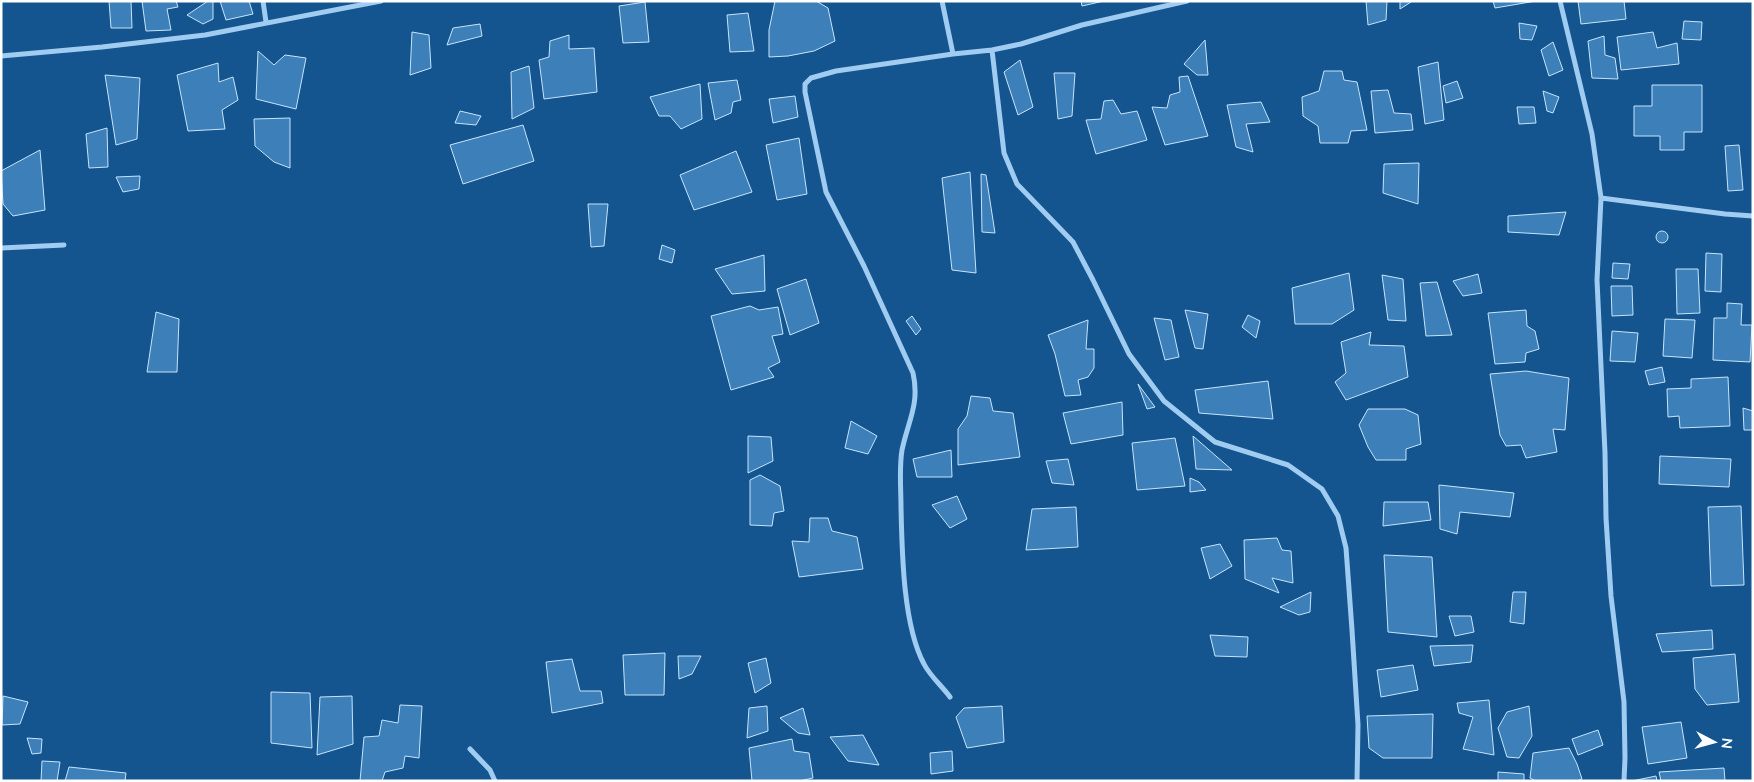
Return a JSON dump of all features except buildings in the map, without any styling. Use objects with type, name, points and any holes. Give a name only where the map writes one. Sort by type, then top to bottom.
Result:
[{"type":"street","points":[[263,1],[266,22]]},
{"type":"street","points":[[1,56],[205,35],[381,1]]},
{"type":"street","points":[[942,1],[953,54]]},
{"type":"street","points":[[950,697],[924,664],[912,633],[907,598],[902,551],[901,480],[902,451],[914,413],[916,392],[913,372],[864,266],[826,192],[805,92],[806,84],[811,78],[836,71],[992,50],[1022,44],[1082,25],[1187,1]]},
{"type":"street","points":[[1560,1],[1592,134],[1601,198],[1597,280],[1606,518],[1611,596],[1624,702],[1626,758],[1624,781]]},
{"type":"street","points":[[992,50],[1004,153],[1017,184],[1073,242],[1129,354],[1164,402],[1215,442],[1288,465],[1322,489],[1338,516],[1346,548],[1352,630],[1358,725],[1357,781]]},
{"type":"street","points":[[1601,198],[1753,216]]},
{"type":"street","points":[[1,248],[64,246]]},
{"type":"street","points":[[470,749],[490,770],[495,781]]}]
